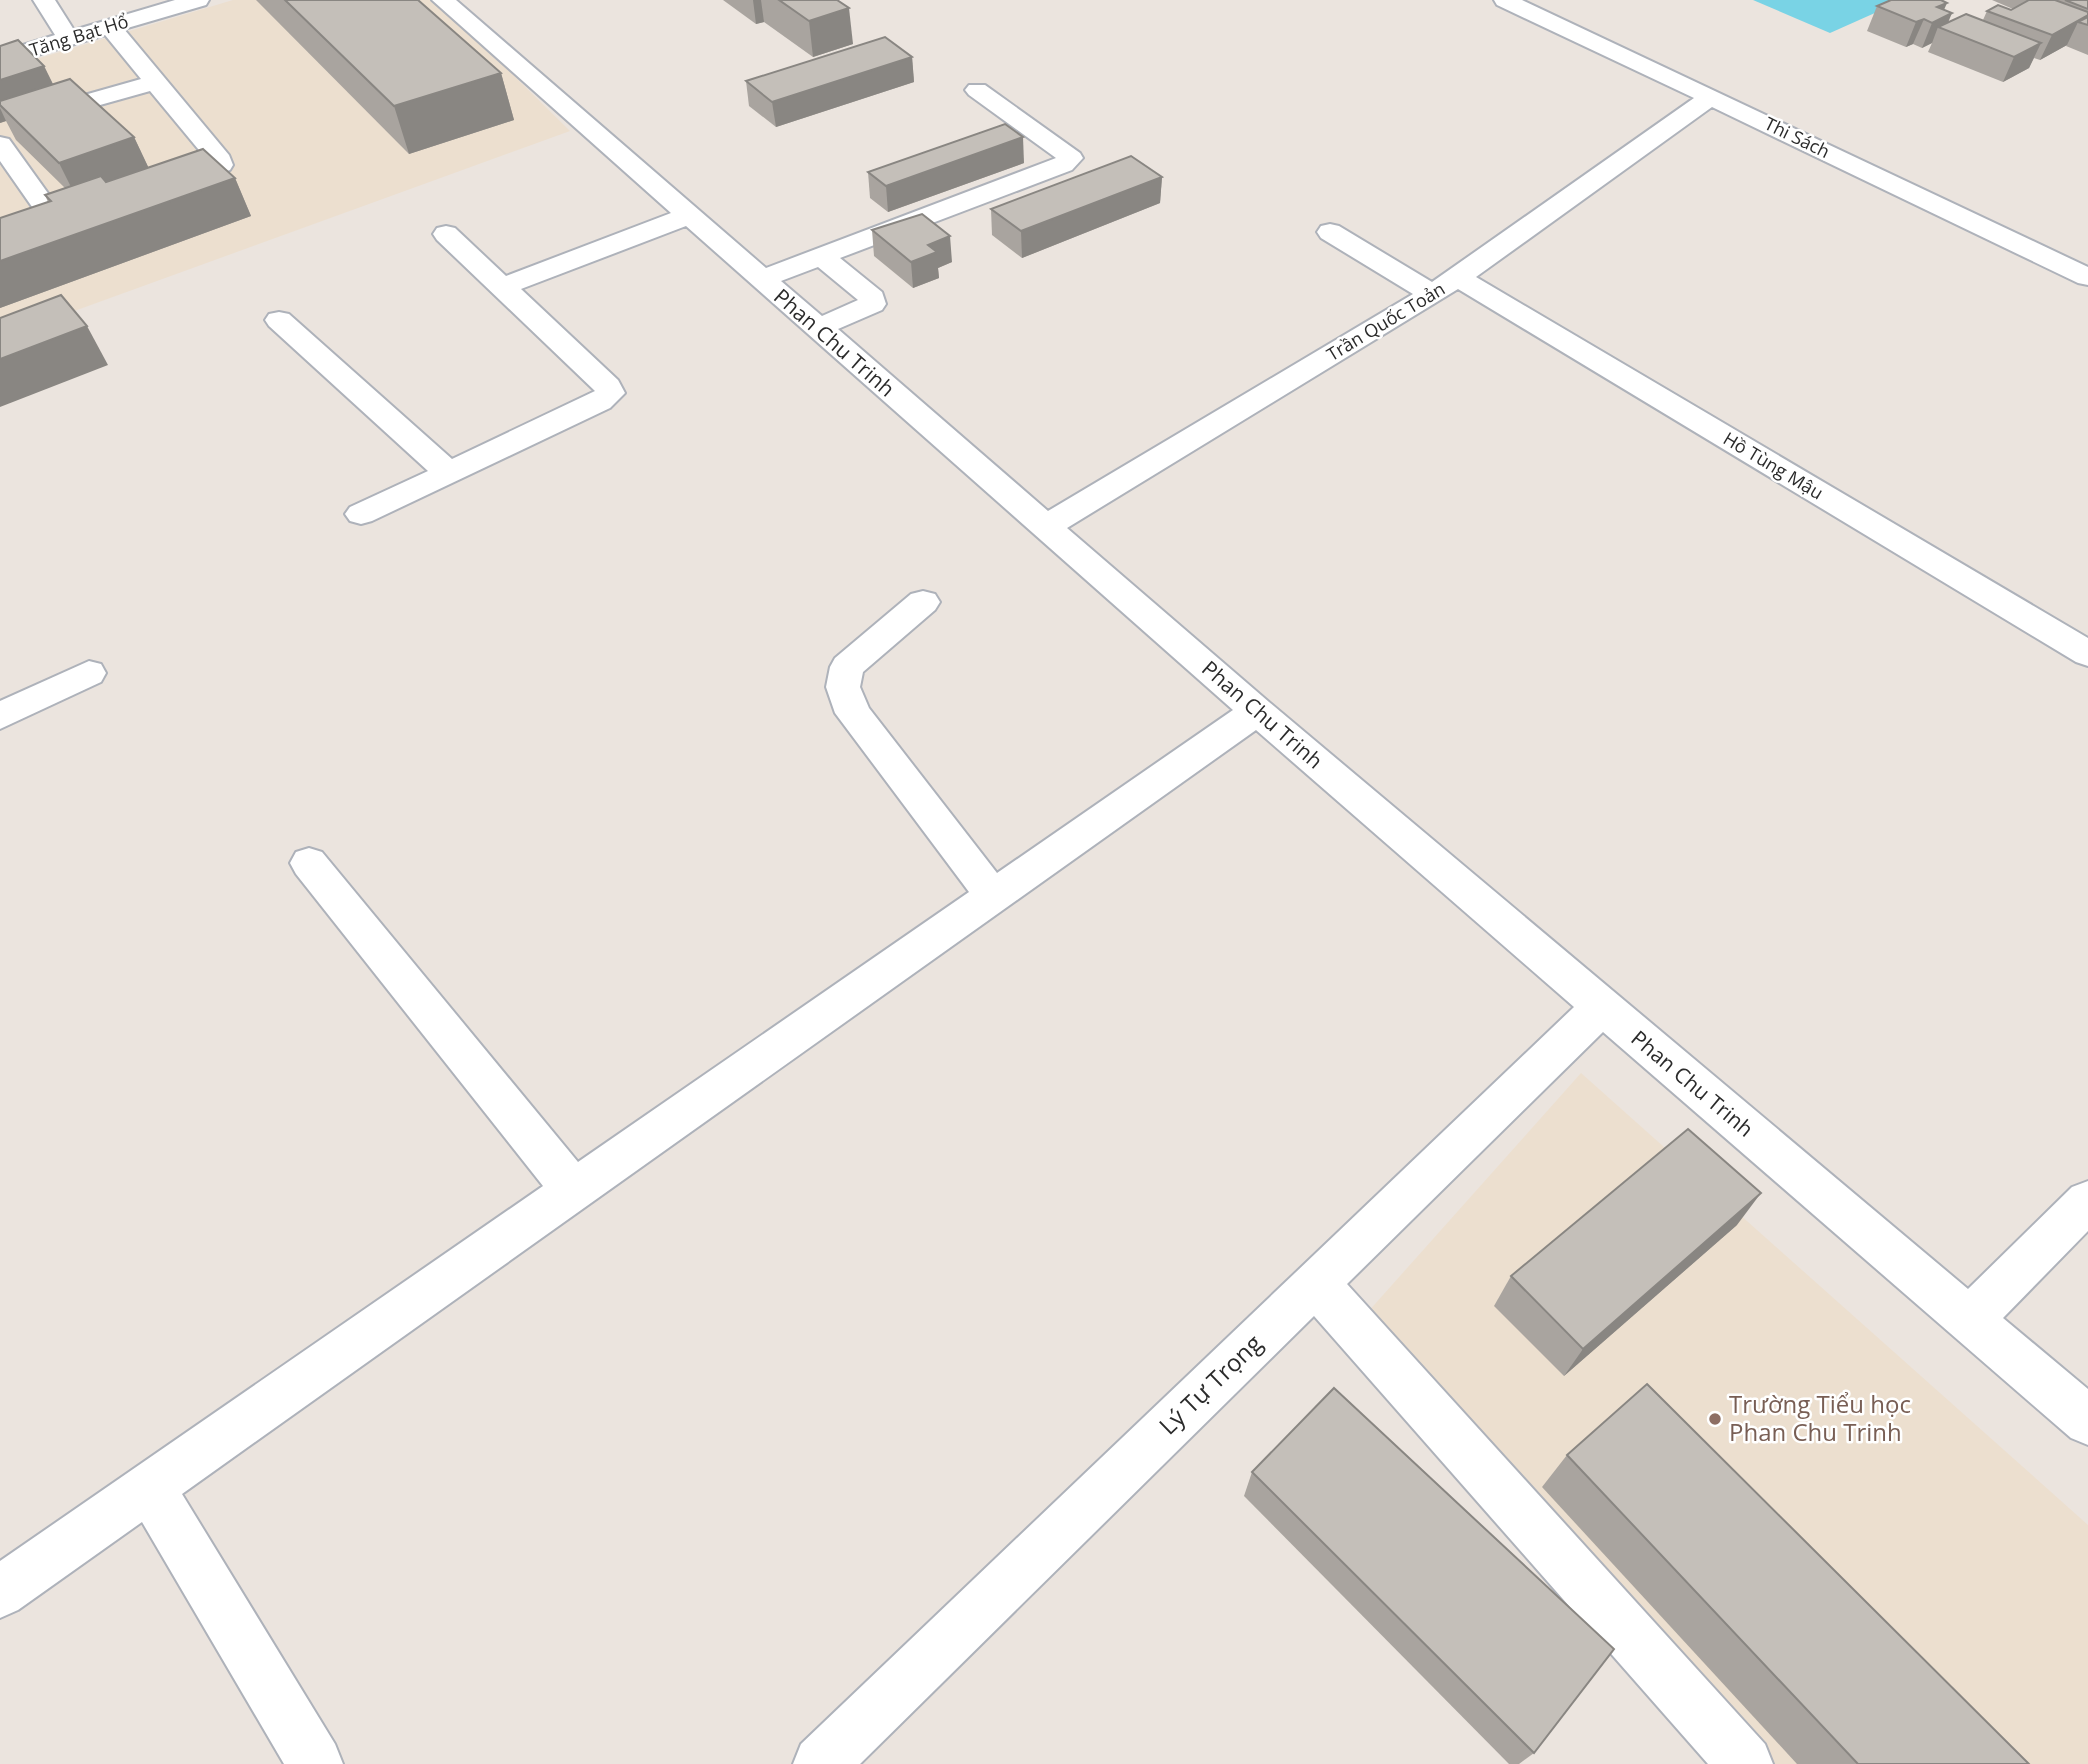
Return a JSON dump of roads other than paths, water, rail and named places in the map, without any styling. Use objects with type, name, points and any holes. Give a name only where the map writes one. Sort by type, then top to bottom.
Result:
[{"type":"street","points":[[44,0],[69,39]]},
{"type":"street","name":"Tăng Bạt Hổ","points":[[0,59],[198,0]]},
{"type":"street","name":"Phan Chu Trinh","points":[[443,0],[1257,711],[2088,1422]]},
{"type":"street","name":"Thi Sách","points":[[1505,0],[2088,277]]},
{"type":"street","points":[[110,27],[220,160],[221,165],[161,186]]},
{"type":"street","points":[[0,252],[57,230],[57,224],[26,180],[10,128],[156,82]]},
{"type":"street","points":[[761,279],[1063,165],[1071,158],[977,90]]},
{"type":"street","name":"Trần Quốc Toản","points":[[1047,526],[1458,278],[1711,97]]},
{"type":"street","points":[[0,187],[26,180]]},
{"type":"street","points":[[502,288],[688,216]]},
{"type":"street","points":[[1330,232],[1432,294]]},
{"type":"street","points":[[361,514],[600,402],[610,393],[608,386],[446,234]]},
{"type":"street","points":[[818,328],[872,304],[872,298],[822,257]]},
{"type":"street","name":"Hồ Tùng Mậu","points":[[1458,278],[2088,654]]},
{"type":"street","points":[[279,320],[449,473]]},
{"type":"street","points":[[923,602],[847,667],[843,687],[853,713],[994,897]]},
{"type":"street","points":[[0,716],[89,673]]},
{"type":"street","points":[[0,1592],[1257,711]]},
{"type":"street","points":[[309,863],[573,1188]]},
{"type":"street","name":"Lý Tự Trọng","points":[[821,1764],[1601,1007]]},
{"type":"street","points":[[1969,1320],[2088,1200]]},
{"type":"street","points":[[1316,1284],[1745,1764]]},
{"type":"street","points":[[149,1486],[315,1764]]},
{"type":"water","points":[[1753,0],[1904,0],[1830,33]]},
{"type":"place","name":"Trường Tiểu học Phan Chu Trinh","points":[[1715,1419]]}]
